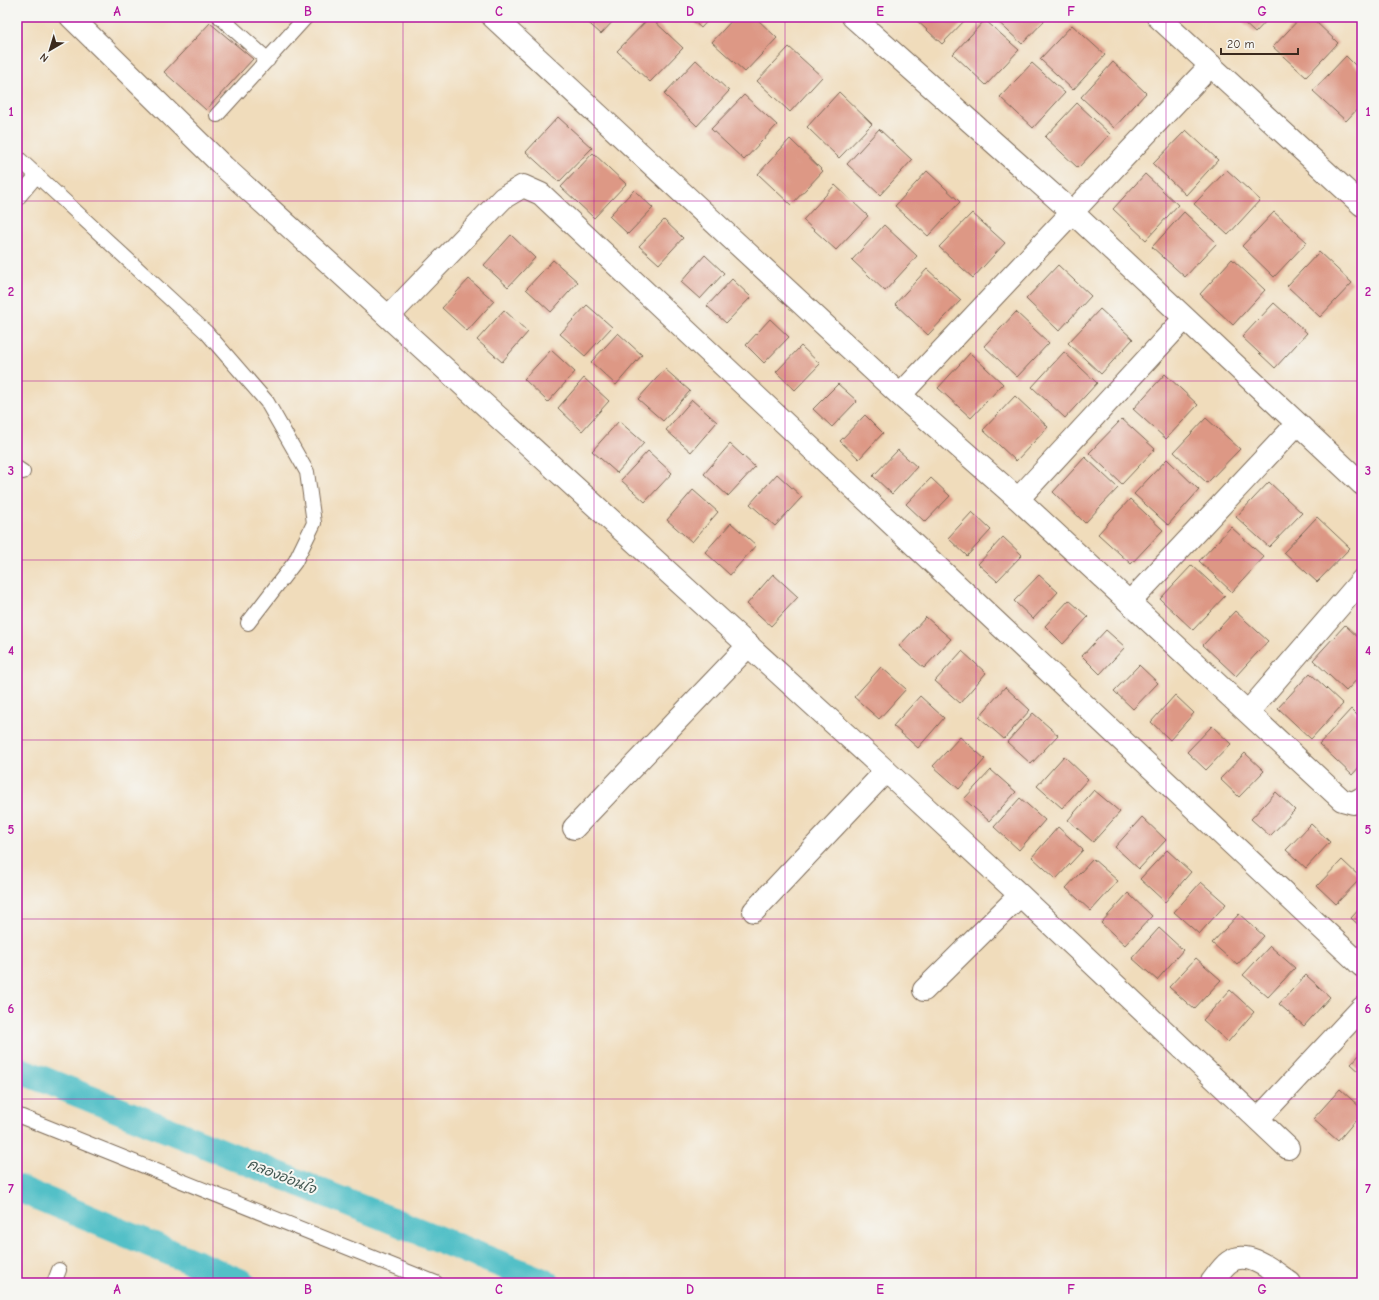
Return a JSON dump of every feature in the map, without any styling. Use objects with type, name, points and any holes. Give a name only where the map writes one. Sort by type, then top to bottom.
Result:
[{"type":"street","points":[[71,17],[224,167],[389,316],[1020,894],[1288,1148]]},
{"type":"street","points":[[493,17],[900,395],[1018,499],[1342,800],[1353,802],[1362,798]]},
{"type":"street","points":[[853,17],[1072,212],[1362,484]]},
{"type":"street","points":[[1158,17],[1362,204]]},
{"type":"street","points":[[900,395],[1212,65]]},
{"type":"street","points":[[389,316],[504,198],[523,186],[541,194],[1362,966]]},
{"type":"street","points":[[1018,499],[1186,318]]},
{"type":"street","points":[[1130,602],[1297,424]]},
{"type":"street","points":[[1248,712],[1362,580]]},
{"type":"street","points":[[574,828],[749,645]]},
{"type":"street","points":[[754,911],[886,771]]},
{"type":"street","points":[[924,990],[1020,894]]},
{"type":"street","points":[[1258,1119],[1362,1008]]},
{"type":"street","points":[[1211,1283],[1229,1261],[1244,1257],[1263,1265],[1290,1283]]},
{"type":"lane","points":[[220,17],[268,60]]},
{"type":"lane","points":[[217,115],[306,17]]},
{"type":"lane","points":[[17,157],[207,333],[267,402],[307,472],[314,523],[295,562],[248,623]]},
{"type":"lane","points":[[17,199],[37,175]]},
{"type":"lane","points":[[17,1115],[436,1283]]},
{"type":"lane","points":[[54,1283],[59,1270]]},
{"type":"building","points":[[582,17],[617,17],[601,34]]},
{"type":"building","points":[[650,17],[683,48],[650,82],[617,51]]},
{"type":"building","points":[[689,17],[711,17],[701,28]]},
{"type":"building","points":[[735,17],[755,17],[777,38],[745,72],[712,42]]},
{"type":"building","points":[[913,17],[968,17],[942,44]]},
{"type":"building","points":[[993,17],[1048,17],[1022,44]]},
{"type":"building","points":[[1238,17],[1270,17],[1255,33]]},
{"type":"building","points":[[1301,17],[1311,17],[1338,43],[1306,77],[1273,47]]},
{"type":"building","points":[[985,20],[1019,50],[986,85],[953,54]]},
{"type":"building","points":[[210,23],[253,59],[206,110],[164,72]]},
{"type":"building","points":[[1072,25],[1105,55],[1073,90],[1040,59]]},
{"type":"building","points":[[789,47],[822,77],[790,112],[757,81]]},
{"type":"building","points":[[1346,56],[1362,72],[1362,104],[1346,121],[1313,91]]},
{"type":"building","points":[[696,60],[729,91],[697,126],[664,94]]},
{"type":"building","points":[[1113,62],[1146,93],[1114,128],[1081,97]]},
{"type":"building","points":[[1032,63],[1065,93],[1033,128],[1000,97]]},
{"type":"building","points":[[839,92],[872,124],[839,158],[807,127]]},
{"type":"building","points":[[744,95],[777,125],[744,160],[711,129]]},
{"type":"building","points":[[1077,103],[1110,134],[1078,168],[1045,137]]},
{"type":"building","points":[[558,117],[592,148],[559,182],[526,152]]},
{"type":"building","points":[[879,129],[912,160],[880,195],[847,164]]},
{"type":"building","points":[[1186,130],[1218,160],[1186,195],[1153,164]]},
{"type":"building","points":[[790,139],[823,171],[791,205],[758,174]]},
{"type":"building","points":[[593,153],[626,184],[594,218],[561,187]]},
{"type":"building","points":[[1227,170],[1260,200],[1228,235],[1194,204]]},
{"type":"building","points":[[927,171],[960,202],[928,236],[895,206]]},
{"type":"building","points":[[1145,174],[1178,205],[1146,240],[1113,209]]},
{"type":"building","points":[[835,185],[868,216],[836,250],[803,220]]},
{"type":"building","points":[[634,190],[653,208],[628,234],[609,216]]},
{"type":"building","points":[[1184,212],[1217,243],[1185,277],[1152,247]]},
{"type":"building","points":[[1274,212],[1307,242],[1274,277],[1242,246]]},
{"type":"building","points":[[972,213],[1005,243],[973,278],[939,247]]},
{"type":"building","points":[[664,220],[683,238],[659,264],[639,246]]},
{"type":"building","points":[[884,225],[917,256],[885,291],[852,260]]},
{"type":"building","points":[[511,235],[535,258],[508,287],[484,265]]},
{"type":"building","points":[[1319,252],[1352,283],[1320,317],[1287,286]]},
{"type":"building","points":[[705,255],[724,273],[700,299],[681,282]]},
{"type":"building","points":[[1232,259],[1265,290],[1233,325],[1200,294]]},
{"type":"building","points":[[553,260],[578,282],[551,312],[526,289]]},
{"type":"building","points":[[1058,265],[1091,296],[1059,331],[1026,299]]},
{"type":"building","points":[[927,269],[961,300],[928,335],[895,304]]},
{"type":"building","points":[[469,279],[494,301],[467,331],[442,308]]},
{"type":"building","points":[[732,279],[751,297],[726,323],[707,306]]},
{"type":"building","points":[[1274,303],[1307,333],[1275,368],[1242,337]]},
{"type":"building","points":[[587,305],[612,327],[585,356],[560,334]]},
{"type":"building","points":[[1100,309],[1133,339],[1101,374],[1068,343]]},
{"type":"building","points":[[504,310],[528,332],[502,362],[477,340]]},
{"type":"building","points":[[1016,312],[1049,343],[1017,377],[984,346]]},
{"type":"building","points":[[770,319],[789,337],[764,363],[746,345]]},
{"type":"building","points":[[618,333],[642,355],[616,385],[591,362]]},
{"type":"building","points":[[801,346],[820,364],[795,390],[776,372]]},
{"type":"building","points":[[551,350],[575,372],[548,402],[524,379]]},
{"type":"building","points":[[1064,352],[1097,383],[1065,418],[1032,387]]},
{"type":"building","points":[[970,353],[1003,384],[971,418],[938,388]]},
{"type":"building","points":[[665,369],[690,391],[663,421],[638,399]]},
{"type":"building","points":[[1165,374],[1198,405],[1166,439],[1133,409]]},
{"type":"building","points":[[584,378],[609,401],[582,431],[558,408]]},
{"type":"building","points":[[838,384],[857,401],[832,427],[813,409]]},
{"type":"building","points":[[1015,396],[1048,427],[1016,461],[983,430]]},
{"type":"building","points":[[692,400],[717,422],[691,452],[666,430]]},
{"type":"building","points":[[865,415],[883,433],[859,459],[840,441]]},
{"type":"building","points":[[1206,418],[1240,449],[1207,483],[1174,452]]},
{"type":"building","points":[[1122,419],[1155,449],[1122,484],[1089,453]]},
{"type":"building","points":[[619,421],[644,443],[617,473],[592,451]]},
{"type":"building","points":[[730,444],[755,467],[728,496],[704,474]]},
{"type":"building","points":[[898,450],[917,467],[892,494],[873,476]]},
{"type":"building","points":[[648,451],[672,473],[645,502],[621,480]]},
{"type":"building","points":[[1085,457],[1118,488],[1085,523],[1053,492]]},
{"type":"building","points":[[1167,459],[1199,490],[1168,525],[1134,494]]},
{"type":"building","points":[[777,474],[802,497],[775,526],[750,504]]},
{"type":"building","points":[[931,478],[950,496],[925,522],[906,504]]},
{"type":"building","points":[[1269,482],[1302,513],[1269,547],[1236,517]]},
{"type":"building","points":[[693,490],[718,512],[692,542],[667,520]]},
{"type":"building","points":[[1130,499],[1163,530],[1131,564],[1098,534]]},
{"type":"building","points":[[972,512],[991,530],[967,556],[948,538]]},
{"type":"building","points":[[1317,517],[1350,548],[1317,582],[1284,552]]},
{"type":"building","points":[[731,523],[756,545],[730,575],[705,552]]},
{"type":"building","points":[[1231,527],[1264,557],[1232,592],[1199,561]]},
{"type":"building","points":[[1003,537],[1022,555],[997,581],[978,564]]},
{"type":"building","points":[[1192,565],[1225,596],[1193,630],[1160,599]]},
{"type":"building","points":[[773,574],[798,597],[771,626],[747,604]]},
{"type":"building","points":[[1039,575],[1058,592],[1033,619],[1014,601]]},
{"type":"building","points":[[1069,600],[1088,617],[1063,644],[1045,626]]},
{"type":"building","points":[[1235,611],[1268,641],[1236,676],[1203,645]]},
{"type":"building","points":[[926,617],[951,639],[924,668],[899,646]]},
{"type":"building","points":[[1345,625],[1362,641],[1362,674],[1346,691],[1313,660]]},
{"type":"building","points":[[1106,630],[1125,647],[1100,674],[1082,656]]},
{"type":"building","points":[[962,651],[986,673],[960,703],[935,681]]},
{"type":"building","points":[[1139,665],[1158,683],[1133,709],[1114,691]]},
{"type":"building","points":[[881,667],[906,689],[879,719],[854,697]]},
{"type":"building","points":[[1310,673],[1343,704],[1311,739],[1278,708]]},
{"type":"building","points":[[1005,687],[1030,710],[1004,739],[979,717]]},
{"type":"building","points":[[1175,695],[1194,713],[1170,740],[1151,722]]},
{"type":"building","points":[[920,696],[944,718],[918,748],[893,726]]},
{"type":"building","points":[[1351,709],[1362,720],[1362,764],[1352,775],[1319,744]]},
{"type":"building","points":[[1033,713],[1058,735],[1031,764],[1007,742]]},
{"type":"building","points":[[1212,726],[1231,744],[1206,770],[1187,752]]},
{"type":"building","points":[[960,737],[985,759],[959,789],[933,766]]},
{"type":"building","points":[[1245,753],[1264,771],[1239,797],[1220,779]]},
{"type":"building","points":[[1064,756],[1088,779],[1062,808],[1037,786]]},
{"type":"building","points":[[991,770],[1016,792],[989,821],[964,799]]},
{"type":"building","points":[[1094,790],[1120,812],[1093,842],[1068,820]]},
{"type":"building","points":[[1276,792],[1295,810],[1270,836],[1251,819]]},
{"type":"building","points":[[1020,798],[1045,820],[1019,850],[994,827]]},
{"type":"building","points":[[1142,817],[1166,840],[1139,869],[1115,847]]},
{"type":"building","points":[[1311,824],[1330,842],[1306,868],[1286,850]]},
{"type":"building","points":[[1058,827],[1083,850],[1056,879],[1032,857]]},
{"type":"building","points":[[1167,850],[1191,872],[1165,902],[1140,879]]},
{"type":"building","points":[[1093,859],[1118,881],[1091,911],[1066,888]]},
{"type":"building","points":[[1342,860],[1361,878],[1336,904],[1317,886]]},
{"type":"building","points":[[1201,882],[1226,904],[1199,934],[1174,912]]},
{"type":"building","points":[[1128,893],[1152,916],[1125,945],[1101,923]]},
{"type":"building","points":[[1362,906],[1362,928],[1351,918]]},
{"type":"building","points":[[1239,914],[1264,936],[1237,965],[1212,943]]},
{"type":"building","points":[[1159,928],[1183,950],[1157,980],[1132,958]]},
{"type":"building","points":[[1270,946],[1295,968],[1268,997],[1243,975]]},
{"type":"building","points":[[1196,958],[1221,980],[1194,1009],[1169,987]]},
{"type":"building","points":[[1306,975],[1330,997],[1304,1026],[1279,1004]]},
{"type":"building","points":[[1230,990],[1254,1012],[1228,1042],[1203,1020]]},
{"type":"building","points":[[1362,1052],[1362,1074],[1351,1064]]},
{"type":"building","points":[[1340,1089],[1362,1109],[1362,1113],[1338,1141],[1313,1119]]},
{"type":"waterway","name":"คลองอ่อนใจ","points":[[17,1069],[547,1283]]},
{"type":"waterway","points":[[17,1188],[243,1283]]}]
